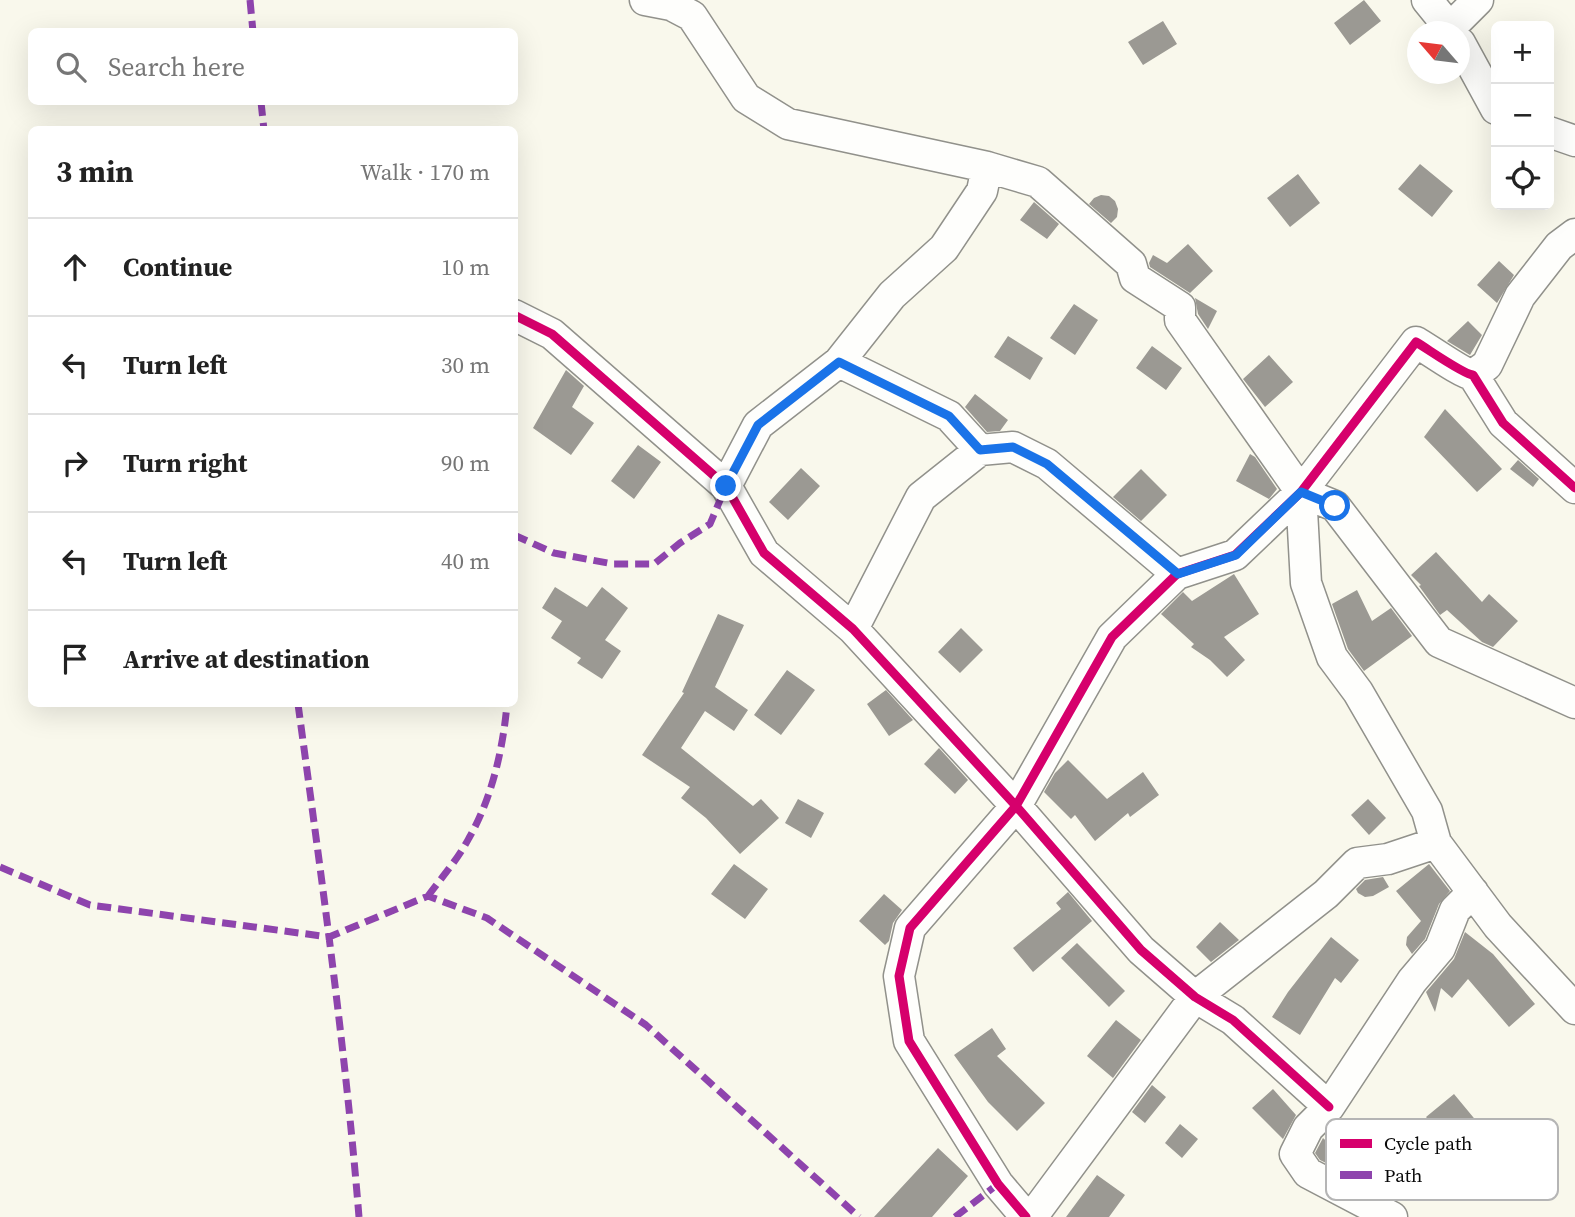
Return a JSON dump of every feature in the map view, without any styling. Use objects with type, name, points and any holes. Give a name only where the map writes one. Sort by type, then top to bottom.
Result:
[{"type":"street","points":[[645,0],[671,5],[692,16],[746,98],[788,124],[987,167],[1038,182],[1132,264],[1135,278],[1180,307],[1180,320],[1301,492],[1306,583],[1332,657],[1358,692],[1427,811],[1436,843],[1498,926],[1575,1009]]},
{"type":"street","points":[[1427,0],[1444,21]]},
{"type":"street","points":[[1463,21],[1478,0]]},
{"type":"street","points":[[1470,62],[1491,99]]},
{"type":"street","points":[[1554,134],[1575,141]]},
{"type":"street","points":[[726,486],[758,425],[839,362],[892,295],[944,248],[982,191],[987,167]]},
{"type":"street","points":[[1436,843],[1388,859],[1357,863],[1326,894],[1195,997],[1029,1217],[998,1184],[909,1041],[899,976],[910,928],[1016,806],[1112,637],[1178,574],[1236,555],[1301,492],[1416,342],[1466,374],[1473,374],[1487,365],[1520,296],[1559,246],[1575,234]]},
{"type":"street","points":[[518,317],[552,334],[726,486],[764,552],[853,629],[1016,806],[1141,950],[1195,997],[1233,1020],[1329,1107]]},
{"type":"street","points":[[839,362],[949,416],[980,450]]},
{"type":"street","points":[[1473,374],[1503,423],[1575,488]]},
{"type":"street","points":[[853,629],[921,496],[980,450],[1013,447],[1047,464],[1178,574]]},
{"type":"street","points":[[1301,492],[1335,506],[1439,642],[1575,703]]},
{"type":"street","points":[[1326,1182],[1308,1173],[1295,1154],[1308,1128],[1329,1107],[1412,981],[1440,948],[1455,910],[1473,892]]},
{"type":"street","points":[[1360,1200],[1392,1217]]},
{"type":"building","points":[[1364,0],[1381,21],[1350,45],[1334,23]]},
{"type":"building","points":[[1163,21],[1177,44],[1143,65],[1128,42]]},
{"type":"building","points":[[1420,164],[1453,191],[1432,217],[1398,189]]},
{"type":"building","points":[[1298,174],[1320,203],[1290,227],[1267,198]]},
{"type":"building","points":[[1101,195],[1109,196],[1118,209],[1117,217],[1111,223],[1089,204]]},
{"type":"building","points":[[1034,202],[1059,224],[1047,239],[1020,220]]},
{"type":"building","points":[[1188,244],[1213,271],[1190,293],[1150,267],[1149,263],[1153,255],[1167,263]]},
{"type":"building","points":[[1499,261],[1514,275],[1497,303],[1477,285]]},
{"type":"building","points":[[1195,298],[1217,311],[1208,329],[1198,314]]},
{"type":"building","points":[[1074,304],[1098,320],[1075,355],[1050,338]]},
{"type":"building","points":[[1468,321],[1482,335],[1470,355],[1447,341]]},
{"type":"building","points":[[1008,336],[1043,358],[1030,380],[994,357]]},
{"type":"building","points":[[1152,346],[1182,368],[1166,390],[1136,368]]},
{"type":"building","points":[[1269,355],[1293,382],[1265,407],[1243,379]]},
{"type":"building","points":[[566,370],[584,386],[572,407],[594,423],[571,455],[533,428]]},
{"type":"building","points":[[975,394],[1008,420],[1000,431],[987,432],[965,407]]},
{"type":"building","points":[[1445,409],[1502,469],[1477,492],[1424,437]]},
{"type":"building","points":[[638,445],[661,462],[634,499],[611,481]]},
{"type":"building","points":[[1250,454],[1255,457],[1277,489],[1269,499],[1236,481]]},
{"type":"building","points":[[1518,460],[1539,479],[1533,487],[1510,469]]},
{"type":"building","points":[[801,468],[820,486],[788,520],[769,502]]},
{"type":"building","points":[[1141,469],[1167,495],[1141,521],[1113,497]]},
{"type":"building","points":[[1436,552],[1482,602],[1489,594],[1518,621],[1493,647],[1482,642],[1447,610],[1440,615],[1419,586],[1421,585],[1411,575]]},
{"type":"building","points":[[1234,574],[1259,614],[1224,637],[1245,660],[1227,677],[1210,660],[1191,647],[1194,644],[1161,614],[1183,592],[1192,601]]},
{"type":"building","points":[[555,587],[587,607],[602,587],[628,608],[605,640],[621,651],[602,679],[577,663],[581,658],[551,638],[562,621],[542,608]]},
{"type":"building","points":[[1357,590],[1372,621],[1391,608],[1412,636],[1364,671],[1348,649],[1332,604]]},
{"type":"building","points":[[718,614],[744,625],[715,687],[748,710],[734,731],[705,711],[681,748],[753,806],[761,799],[779,818],[740,854],[706,818],[681,798],[690,787],[642,755],[684,693],[682,692]]},
{"type":"building","points":[[961,628],[983,650],[960,673],[938,652]]},
{"type":"building","points":[[787,670],[815,690],[781,735],[754,715]]},
{"type":"building","points":[[886,690],[913,720],[889,736],[867,704]]},
{"type":"building","points":[[939,748],[968,780],[955,794],[924,764]]},
{"type":"building","points":[[1068,760],[1107,799],[1143,772],[1159,795],[1130,817],[1128,813],[1095,841],[1075,815],[1071,819],[1044,792],[1055,773]]},
{"type":"building","points":[[798,799],[824,813],[811,838],[785,823]]},
{"type":"building","points":[[1368,799],[1386,818],[1369,835],[1351,815]]},
{"type":"building","points":[[734,864],[768,889],[745,919],[711,894]]},
{"type":"building","points":[[1429,864],[1450,891],[1439,904],[1425,939],[1412,954],[1406,945],[1407,937],[1421,921],[1396,891]]},
{"type":"building","points":[[1383,877],[1389,887],[1373,896],[1365,897],[1358,893],[1356,889],[1365,880]]},
{"type":"building","points":[[1068,892],[1092,921],[1033,972],[1013,948],[1061,909],[1056,903]]},
{"type":"building","points":[[884,894],[902,910],[893,923],[889,941],[885,945],[859,921]]},
{"type":"building","points":[[1220,922],[1239,940],[1211,962],[1196,947]]},
{"type":"building","points":[[1465,932],[1493,954],[1535,1004],[1509,1027],[1468,979],[1452,998],[1441,988],[1435,1012],[1426,992],[1454,959]]},
{"type":"building","points":[[1331,937],[1359,960],[1341,983],[1335,978],[1300,1035],[1272,1017]]},
{"type":"building","points":[[1077,943],[1125,991],[1109,1007],[1061,958]]},
{"type":"building","points":[[1116,1020],[1141,1040],[1113,1078],[1087,1056]]},
{"type":"building","points":[[992,1028],[1006,1049],[997,1056],[1045,1103],[1017,1131],[988,1102],[954,1055]]},
{"type":"building","points":[[1152,1085],[1166,1097],[1145,1123],[1132,1112]]},
{"type":"building","points":[[1273,1089],[1296,1115],[1283,1139],[1252,1108]]},
{"type":"building","points":[[1454,1094],[1475,1119],[1428,1119],[1426,1117]]},
{"type":"building","points":[[1180,1124],[1198,1139],[1182,1158],[1165,1143]]},
{"type":"building","points":[[1323,1138],[1326,1141],[1326,1163],[1315,1153]]},
{"type":"building","points":[[938,1148],[968,1176],[932,1217],[874,1217]]},
{"type":"building","points":[[1097,1175],[1125,1195],[1109,1217],[1066,1217]]},
{"type":"marked path","points":[[250,0],[253,28]]},
{"type":"marked path","points":[[261,105],[264,126]]},
{"type":"marked path","points":[[518,537],[554,553],[613,564],[654,564],[710,524],[726,486]]},
{"type":"marked path","points":[[298,707],[340,1024],[359,1217]]},
{"type":"marked path","points":[[428,896],[465,846],[484,807],[499,756],[507,707]]},
{"type":"marked path","points":[[0,867],[90,905],[329,937],[428,896],[487,918],[646,1025],[859,1217]]},
{"type":"marked path","points":[[955,1217],[998,1184]]},
{"type":"cycle path","points":[[518,317],[552,334],[726,486],[764,553],[853,629],[1016,806],[1141,950],[1195,997],[1233,1020],[1329,1107]]},
{"type":"cycle path","points":[[1026,1217],[998,1184],[909,1041],[899,976],[910,928],[1016,806],[1112,637],[1177,574],[1235,555],[1301,492],[1416,342],[1473,375],[1503,423],[1575,488]]},
{"type":"route","points":[[726,486],[758,425],[839,362],[949,416],[980,450],[1013,447],[1047,464],[1178,574],[1236,555],[1301,492],[1335,506]]}]
